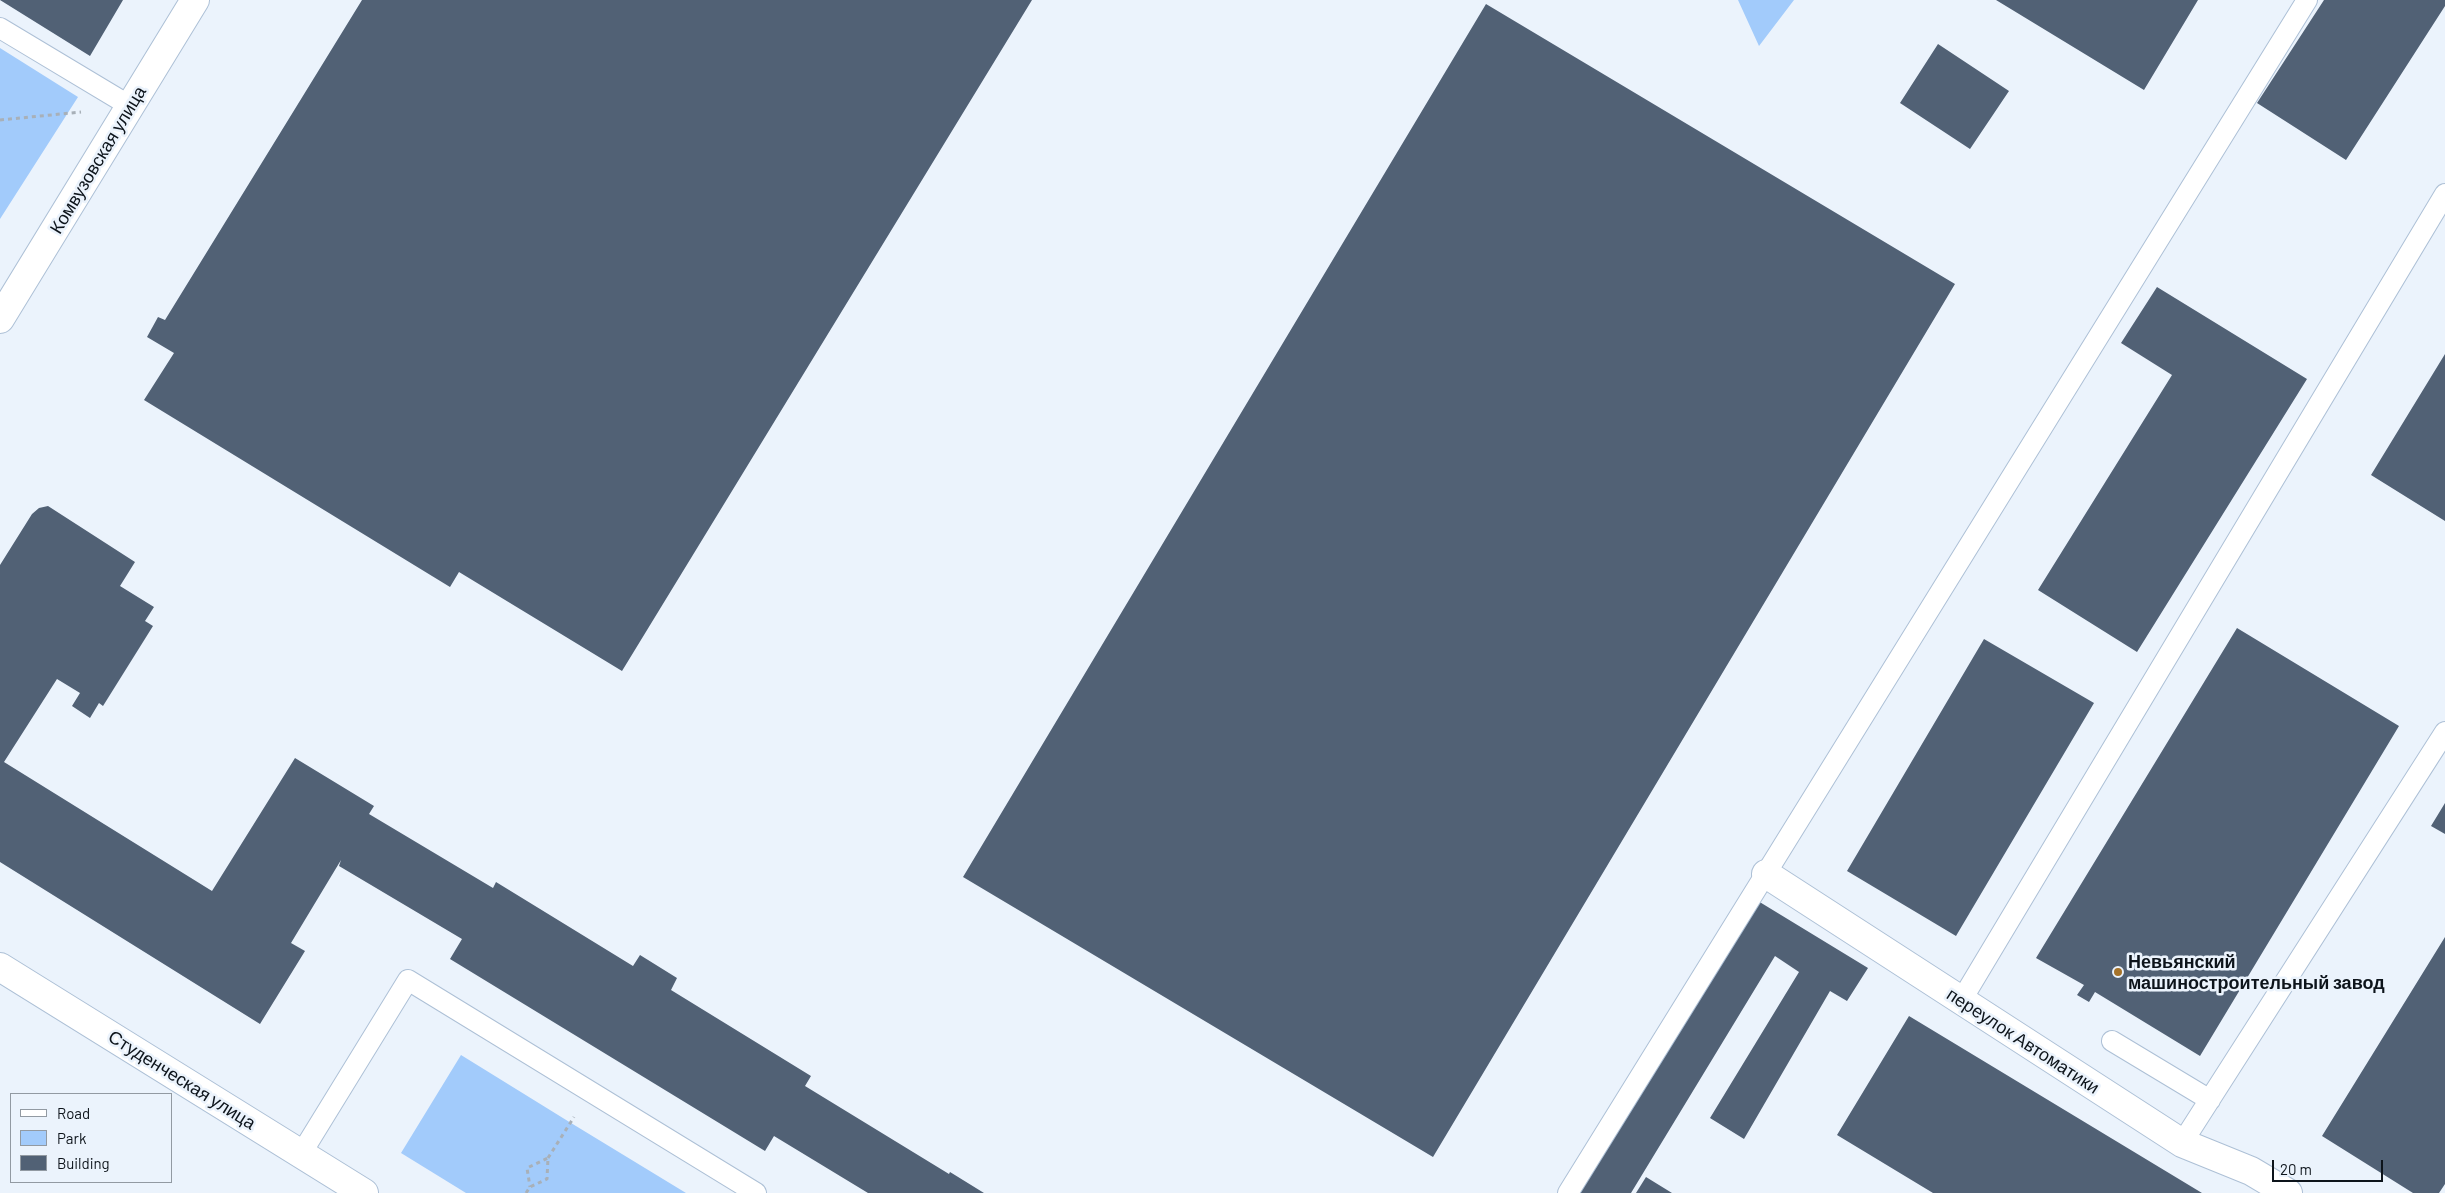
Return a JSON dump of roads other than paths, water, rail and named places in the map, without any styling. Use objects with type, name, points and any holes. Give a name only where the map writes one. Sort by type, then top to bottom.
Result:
[{"type":"street","name":"Комвузовская улица","points":[[0,319],[195,0]]},
{"type":"street","name":"переулок Автоматики","points":[[1766,874],[2182,1144],[2250,1171],[2288,1193]]},
{"type":"street","name":"Студенческая улица","points":[[0,967],[364,1193]]},
{"type":"lane","points":[[1568,1193],[2307,0]]},
{"type":"lane","points":[[0,28],[130,106]]},
{"type":"lane","points":[[1962,1001],[2445,194]]},
{"type":"lane","points":[[2182,1144],[2445,732]]},
{"type":"lane","points":[[300,1154],[408,980],[756,1193]]},
{"type":"lane","points":[[2112,1041],[2210,1100]]},
{"type":"place","name":"Невьянский машиностроительный завод","points":[[2118,972]]}]
